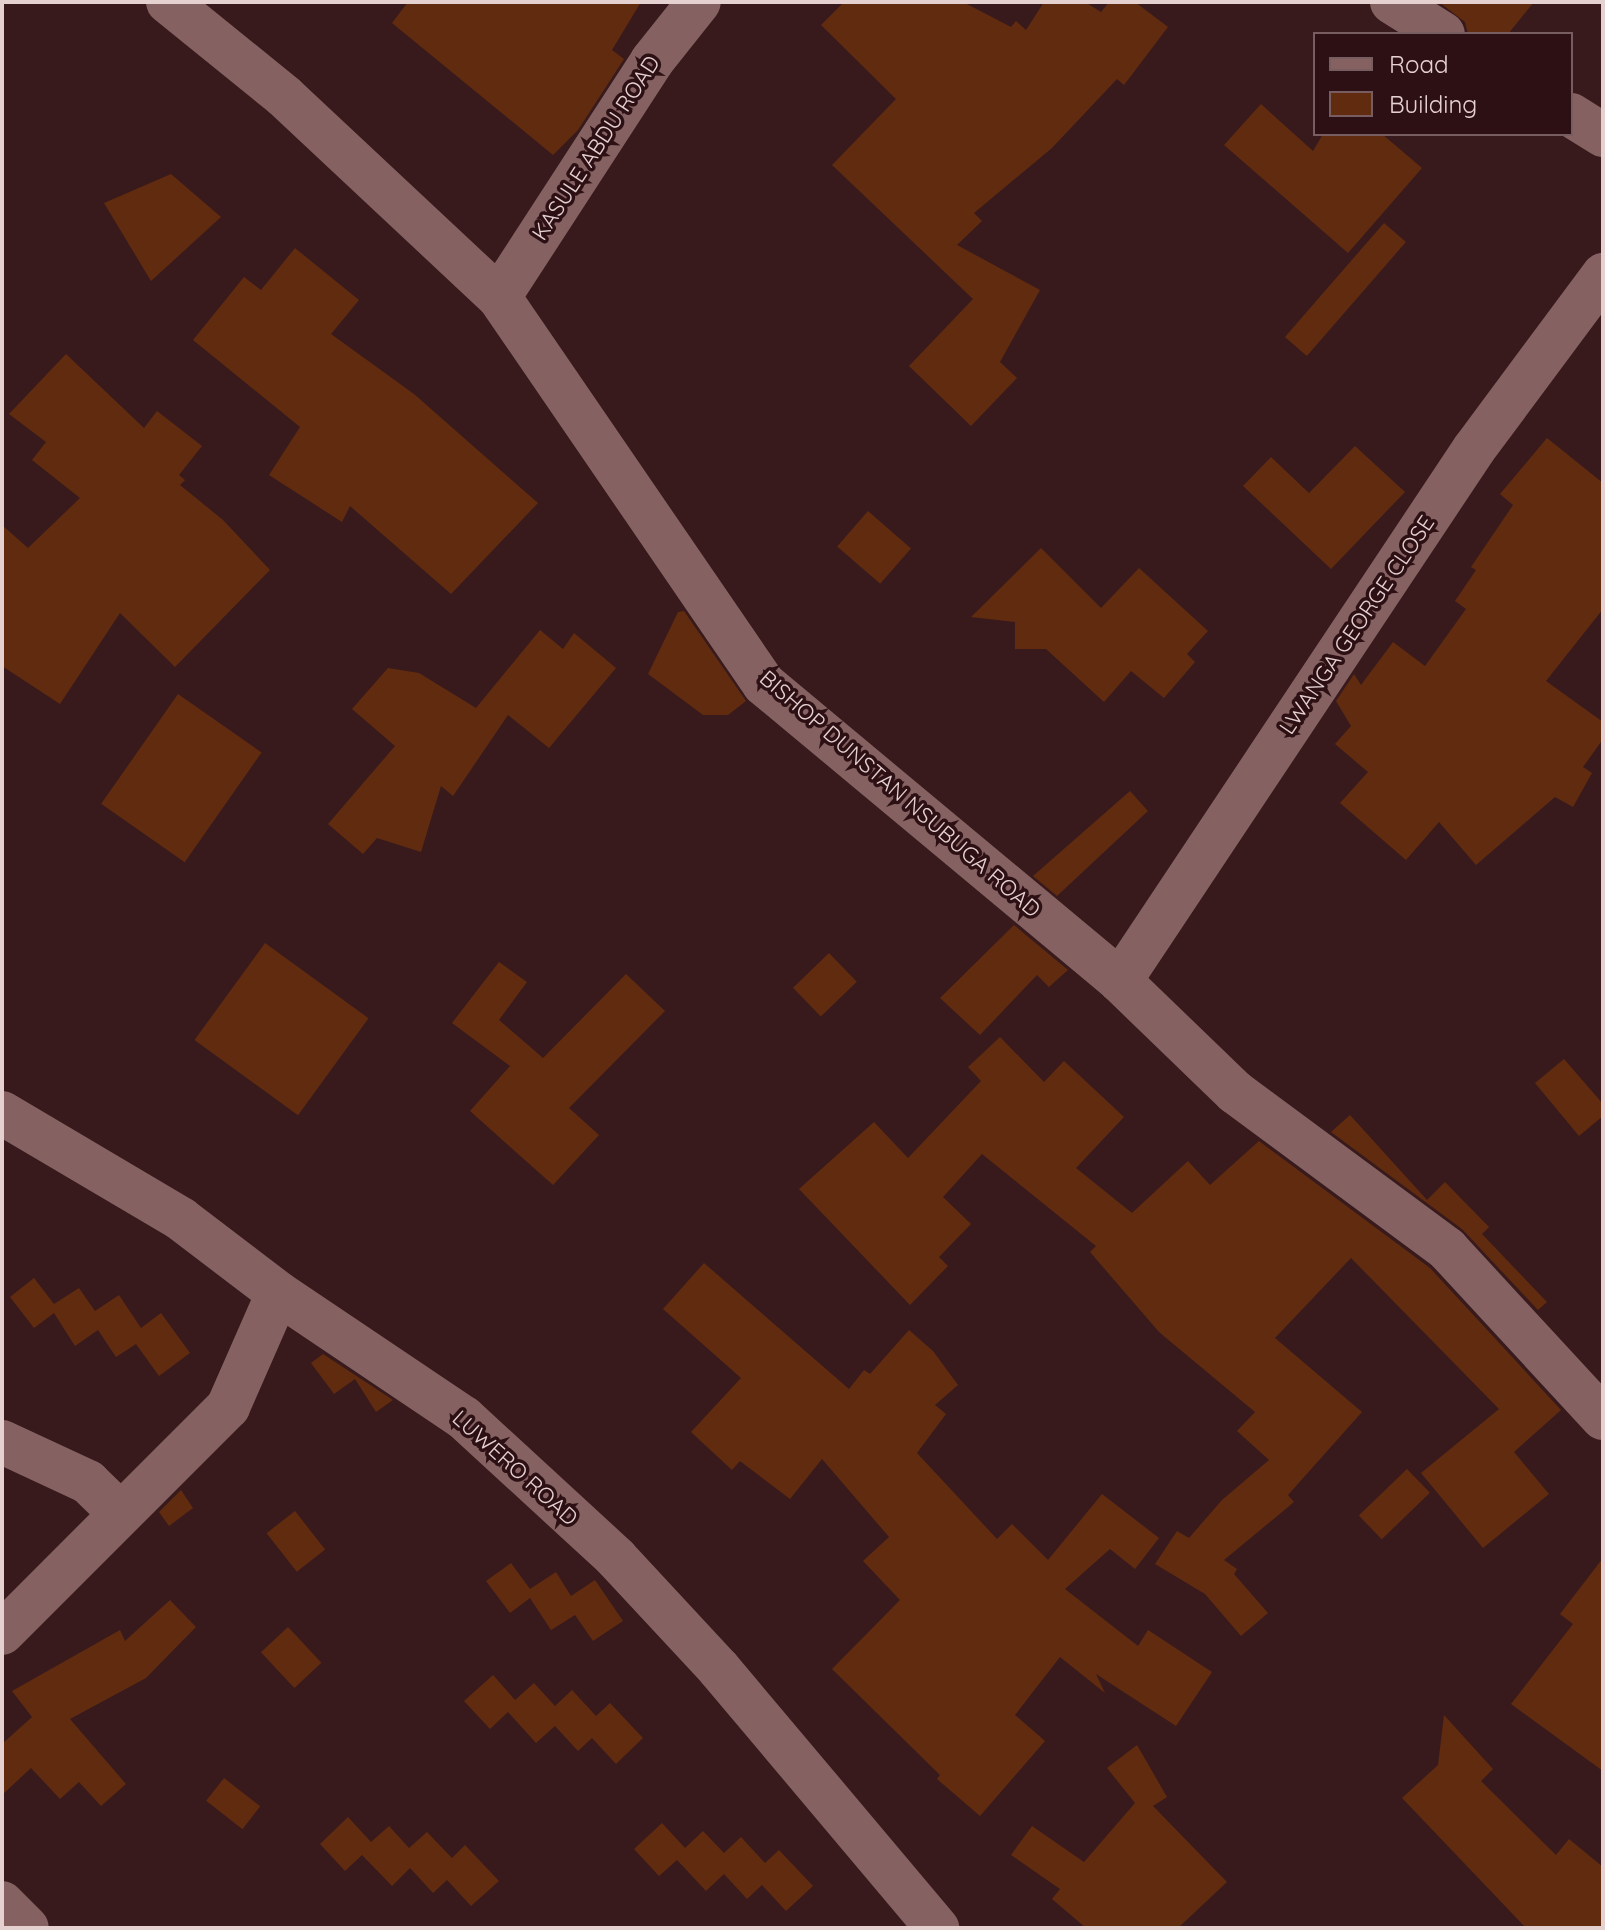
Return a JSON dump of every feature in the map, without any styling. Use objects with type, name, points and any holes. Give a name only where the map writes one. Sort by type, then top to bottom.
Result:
[{"type":"street","name":"BISHOP DUNSTAN NSUBUGA ROAD","points":[[168,2],[284,96],[499,297],[764,684],[1120,981],[1235,1092],[1447,1249],[1603,1418]]},
{"type":"street","name":"KASULE ABDU ROAD","points":[[499,297],[652,61],[699,2]]},
{"type":"street","points":[[1392,2],[1440,32]]},
{"type":"street","points":[[1573,116],[1603,135]]},
{"type":"street","name":"LWANGA GEORGE CLOSE","points":[[1120,981],[1474,449],[1603,275]]},
{"type":"street","name":"LUWERO ROAD","points":[[2,1113],[181,1219],[278,1293],[464,1418],[616,1558],[719,1669],[937,1928]]},
{"type":"street","points":[[2,1633],[228,1407],[278,1293]]},
{"type":"street","points":[[2,1442],[88,1482],[120,1513]]},
{"type":"street","points":[[2,1903],[27,1928]]},
{"type":"building","points":[[408,2],[641,2],[612,50],[624,59],[578,130],[553,155],[392,23]]},
{"type":"building","points":[[844,2],[963,2],[1011,27],[1016,21],[1026,30],[1044,2],[1085,2],[1101,12],[1109,2],[1135,2],[1168,27],[1124,85],[1117,79],[1052,148],[974,213],[982,221],[957,245],[1040,290],[1000,362],[1017,378],[971,426],[909,366],[973,299],[832,165],[896,99],[821,25]]},
{"type":"building","points":[[1439,2],[1534,2],[1510,32],[1468,32],[1465,22]]},
{"type":"building","points":[[1261,104],[1313,151],[1322,136],[1384,136],[1422,168],[1348,253],[1224,145]]},
{"type":"building","points":[[171,174],[221,217],[151,281],[104,203]]},
{"type":"building","points":[[1384,223],[1406,242],[1307,356],[1285,337]]},
{"type":"building","points":[[295,248],[359,300],[331,334],[414,394],[538,503],[451,594],[350,506],[342,522],[269,475],[300,427],[193,340],[244,277],[261,290]]},
{"type":"building","points":[[66,354],[144,428],[157,411],[202,446],[179,475],[185,480],[180,485],[223,520],[270,570],[175,667],[120,613],[60,704],[2,666],[2,525],[28,548],[80,498],[32,460],[46,442],[9,414]]},
{"type":"building","points":[[1547,438],[1603,483],[1603,609],[1546,681],[1603,722],[1603,739],[1583,767],[1592,773],[1573,807],[1555,797],[1476,865],[1439,822],[1406,860],[1340,803],[1368,772],[1335,744],[1351,726],[1336,701],[1354,674],[1361,685],[1393,642],[1425,666],[1466,609],[1455,601],[1476,570],[1471,567],[1513,505],[1500,494]]},
{"type":"building","points":[[1355,446],[1405,492],[1331,569],[1243,486],[1271,457],[1309,493]]},
{"type":"building","points":[[868,511],[911,548],[880,584],[837,546]]},
{"type":"building","points":[[1041,548],[1101,608],[1139,568],[1208,631],[1187,654],[1195,662],[1164,698],[1131,671],[1104,702],[1046,649],[1015,649],[1015,622],[971,617]]},
{"type":"building","points":[[684,611],[746,701],[728,715],[703,715],[648,674],[678,612]]},
{"type":"building","points":[[540,630],[563,649],[574,633],[616,668],[549,748],[508,715],[453,796],[441,786],[421,852],[377,838],[363,854],[328,824],[395,746],[352,709],[388,668],[419,673],[476,708]]},
{"type":"building","points":[[178,694],[262,753],[185,862],[101,804]]},
{"type":"building","points":[[1130,791],[1148,811],[1057,896],[1033,876]]},
{"type":"building","points":[[1014,925],[1068,970],[1049,987],[1037,975],[980,1035],[940,998]]},
{"type":"building","points":[[265,943],[369,1018],[298,1115],[194,1040]]},
{"type":"building","points":[[829,953],[857,982],[821,1017],[793,988]]},
{"type":"building","points":[[499,962],[527,982],[499,1020],[543,1058],[626,974],[665,1011],[569,1108],[599,1135],[553,1185],[470,1111],[510,1066],[452,1023]]},
{"type":"building","points":[[1000,1037],[1044,1082],[1064,1061],[1124,1117],[1076,1168],[1132,1213],[1188,1161],[1210,1185],[1259,1141],[1430,1268],[1561,1410],[1514,1452],[1549,1494],[1483,1548],[1421,1473],[1499,1409],[1351,1258],[1275,1338],[1362,1412],[1288,1495],[1294,1502],[1224,1560],[1237,1569],[1234,1574],[1268,1613],[1241,1636],[1205,1594],[1155,1564],[1177,1531],[1189,1538],[1222,1500],[1269,1460],[1237,1431],[1255,1412],[1159,1332],[1090,1252],[1096,1246],[982,1154],[943,1197],[971,1224],[939,1257],[948,1266],[910,1305],[799,1189],[874,1122],[908,1158],[981,1081],[968,1067]]},
{"type":"building","points":[[1564,1059],[1603,1104],[1603,1116],[1579,1136],[1535,1083]]},
{"type":"building","points":[[1350,1115],[1427,1200],[1445,1182],[1489,1227],[1482,1234],[1547,1302],[1538,1310],[1462,1229],[1331,1132]]},
{"type":"building","points":[[704,1263],[849,1389],[864,1370],[870,1374],[909,1330],[933,1351],[958,1385],[935,1405],[946,1414],[917,1453],[997,1539],[1012,1524],[1048,1560],[1102,1494],[1159,1538],[1135,1569],[1110,1549],[1065,1589],[1138,1646],[1148,1630],[1212,1672],[1176,1726],[1096,1674],[1105,1693],[1060,1657],[1015,1715],[1045,1741],[980,1816],[937,1779],[940,1775],[832,1669],[900,1600],[863,1561],[889,1537],[822,1459],[790,1499],[740,1461],[732,1470],[691,1432],[741,1378],[663,1309]]},
{"type":"building","points":[[34,1278],[54,1304],[79,1288],[95,1311],[119,1295],[141,1328],[161,1313],[190,1353],[159,1376],[136,1344],[116,1357],[98,1330],[75,1346],[54,1313],[34,1328],[10,1297]]},
{"type":"building","points":[[323,1354],[393,1400],[376,1412],[355,1379],[334,1394],[311,1363]]},
{"type":"building","points":[[1407,1469],[1430,1493],[1382,1539],[1359,1516]]},
{"type":"building","points":[[181,1490],[193,1508],[169,1526],[159,1512]]},
{"type":"building","points":[[295,1511],[325,1550],[297,1572],[267,1533]]},
{"type":"building","points":[[1603,1558],[1603,1771],[1511,1704],[1573,1624],[1560,1614]]},
{"type":"building","points":[[511,1563],[530,1589],[556,1572],[571,1596],[595,1580],[623,1621],[593,1641],[575,1615],[551,1630],[530,1598],[510,1613],[486,1581]]},
{"type":"building","points":[[170,1600],[196,1627],[146,1678],[70,1719],[126,1784],[101,1806],[79,1782],[60,1799],[31,1768],[2,1795],[2,1744],[32,1717],[12,1691],[120,1630],[125,1641]]},
{"type":"building","points":[[288,1627],[321,1663],[294,1688],[261,1652]]},
{"type":"building","points":[[493,1675],[515,1700],[534,1683],[555,1706],[572,1690],[596,1716],[610,1703],[643,1738],[616,1764],[592,1738],[578,1751],[555,1726],[536,1743],[508,1712],[490,1729],[464,1701]]},
{"type":"building","points":[[1444,1715],[1493,1769],[1481,1781],[1556,1855],[1569,1839],[1603,1867],[1603,1928],[1526,1928],[1402,1798],[1438,1765]]},
{"type":"building","points":[[1137,1745],[1167,1797],[1153,1806],[1227,1882],[1178,1928],[1086,1928],[1052,1899],[1060,1889],[1011,1855],[1032,1826],[1084,1862],[1135,1803],[1107,1768]]},
{"type":"building","points":[[224,1778],[260,1806],[242,1829],[206,1801]]},
{"type":"building","points":[[348,1817],[371,1842],[389,1826],[409,1848],[427,1832],[452,1858],[465,1845],[499,1881],[471,1906],[447,1880],[433,1893],[410,1868],[392,1886],[362,1855],[345,1871],[320,1844]]},
{"type":"building","points":[[662,1823],[685,1848],[703,1831],[724,1853],[741,1837],[765,1863],[779,1850],[813,1886],[786,1911],[762,1885],[747,1899],[724,1874],[706,1891],[677,1860],[659,1876],[634,1849]]}]
